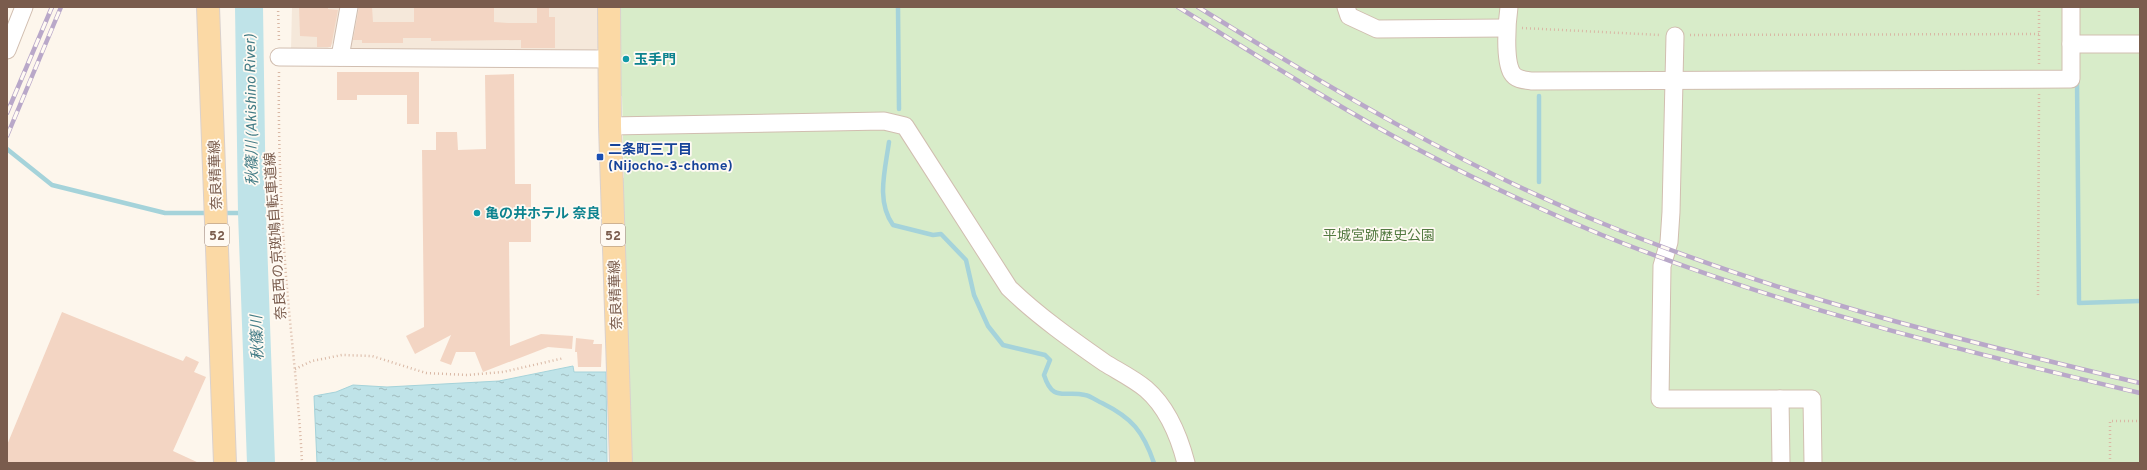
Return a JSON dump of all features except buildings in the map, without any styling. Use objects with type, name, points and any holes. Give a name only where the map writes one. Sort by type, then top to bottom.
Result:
[{"type":"main road","name":"奈良精華線","points":[[208,7],[225,463]]},
{"type":"main road","name":"奈良精華線","points":[[609,7],[610,126],[621,463]]},
{"type":"street","points":[[7,50],[12,26],[24,7]]},
{"type":"street","points":[[340,57],[349,7]]},
{"type":"street","points":[[1346,7],[1348,16],[1377,29],[1506,28]]},
{"type":"street","points":[[1510,7],[1506,28],[1508,60],[1512,73],[1520,79],[1532,81],[1675,79],[2071,79],[2071,7]]},
{"type":"street","points":[[1675,36],[1675,79],[1669,242],[1662,266],[1660,399],[1812,399],[1813,463]]},
{"type":"street","points":[[2071,44],[2140,44]]},
{"type":"street","points":[[279,57],[610,59]]},
{"type":"street","points":[[610,126],[884,122],[905,126],[1009,288],[1029,307],[1104,362],[1146,389],[1166,413],[1179,437],[1186,463]]},
{"type":"street","points":[[1780,399],[1781,463]]},
{"type":"path","name":"奈良西の京斑鳩自転車道線","points":[[278,7],[279,135],[286,275],[302,463]]},
{"type":"path","points":[[2038,295],[2039,7]]},
{"type":"path","points":[[1506,28],[1675,36],[2039,34]]},
{"type":"path","points":[[295,369],[312,361],[342,355],[372,356],[426,373],[467,376],[503,372],[564,358]]},
{"type":"path","points":[[2110,463],[2110,421],[2140,421]]},
{"type":"shaded area","points":[[292,7],[340,7],[334,42],[328,48],[291,50]]},
{"type":"shaded area","points":[[351,7],[598,7],[598,48],[594,51],[352,49],[346,41]]},
{"type":"green space","name":"平城宮跡歴史公園","points":[[617,7],[2140,7],[2140,463],[631,463],[619,178],[624,178],[622,96],[617,96]]},
{"type":"water","points":[[573,366],[574,372],[606,372],[607,463],[317,463],[314,396],[336,392],[353,385],[387,387],[499,381]]},
{"type":"waterway","name":"秋篠川","points":[[249,7],[252,213],[261,463]]},
{"type":"waterway","points":[[898,7],[899,109]]},
{"type":"waterway","points":[[2077,78],[2079,303],[2140,301]]},
{"type":"waterway","points":[[1539,96],[1539,182]]},
{"type":"waterway","points":[[889,142],[884,175],[883,196],[888,216],[893,225],[933,235],[941,234],[966,260],[974,295],[988,326],[1003,345],[1045,355],[1050,360],[1044,375],[1047,384],[1055,392],[1060,394],[1078,394],[1092,397],[1129,420],[1141,434],[1154,463]]},
{"type":"waterway","points":[[7,149],[52,185],[165,213],[209,213]]},
{"type":"waterway","points":[[221,213],[252,213]]},
{"type":"railway","points":[[7,113],[52,7]]},
{"type":"railway","points":[[7,136],[61,7]]},
{"type":"railway","points":[[1178,7],[1358,117],[1426,154],[1496,188],[1602,235],[1734,283],[1868,324],[1936,343],[2140,393]]},
{"type":"railway","points":[[1198,7],[1346,96],[1396,124],[1499,177],[1604,224],[1735,273],[1869,314],[1936,333],[2140,383]]},
{"type":"place","name":"玉手門","points":[[626,59]]},
{"type":"place","name":"二条町三丁目 (Nijocho-3-chome)","points":[[600,157]]},
{"type":"place","name":"亀の井ホテル 奈良","points":[[477,213]]},
{"type":"water label","name":"秋篠川 (Akishino River)","points":[[251,110]]}]
